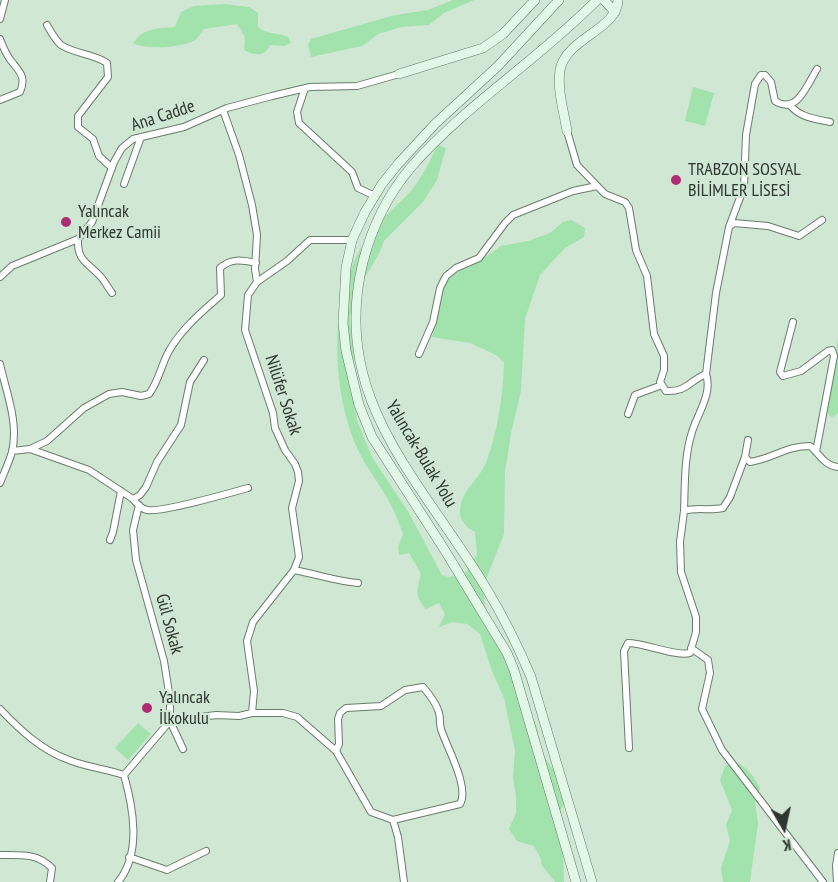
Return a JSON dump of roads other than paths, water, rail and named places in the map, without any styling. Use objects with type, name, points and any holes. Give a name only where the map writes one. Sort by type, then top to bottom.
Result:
[{"type":"main road","points":[[399,74],[483,48],[504,34],[535,0]]},
{"type":"main road","name":"Yalıncak-Bulak Yolu","points":[[559,0],[498,66],[435,124],[398,164],[375,196],[352,240],[346,268],[343,323],[346,351],[358,405],[372,437],[507,653],[540,755],[576,882]]},
{"type":"main road","name":"Yalıncak-Bulak Yolu","points":[[592,882],[527,669],[486,587],[382,428],[368,393],[356,348],[355,308],[358,280],[368,244],[376,222],[401,180],[435,141],[509,77],[548,47],[597,0]]},
{"type":"main road","points":[[604,0],[615,12]]},
{"type":"main road","points":[[567,131],[559,82],[564,59],[575,46],[615,12],[618,0]]},
{"type":"street","points":[[0,19],[5,0]]},
{"type":"street","points":[[47,25],[62,45],[99,57],[108,63],[108,76],[76,121],[78,127],[93,139],[99,156],[112,168]]},
{"type":"street","points":[[0,39],[10,60],[23,76],[24,84],[20,92],[0,100]]},
{"type":"street","points":[[629,748],[624,651],[628,643],[672,650],[684,655],[690,653],[696,632],[696,617],[681,572],[680,542],[686,466],[691,433],[704,402],[716,293],[729,227],[744,187],[746,135],[755,84],[762,75],[765,75],[771,82],[775,101],[782,105],[790,105],[798,100],[817,69]]},
{"type":"street","name":"Ana Cadde","points":[[78,239],[92,222],[122,148],[133,139],[184,127],[223,110],[304,88],[357,86],[399,74]]},
{"type":"street","points":[[304,88],[297,112],[299,123],[352,172],[358,188],[375,196]]},
{"type":"street","points":[[790,105],[792,109],[807,117],[830,122]]},
{"type":"street","name":"Nilüfer Sokak","points":[[223,110],[239,155],[258,235],[257,282],[248,295],[245,330],[273,413],[275,428],[298,472],[299,481],[292,508],[299,557],[294,570]]},
{"type":"street","points":[[567,131],[577,165],[605,194],[625,202],[629,208],[636,250],[647,276],[654,334],[664,356],[664,370],[660,382],[666,391],[676,391],[685,389],[706,374]]},
{"type":"street","points":[[124,184],[141,137]]},
{"type":"street","points":[[419,354],[433,322],[440,288],[446,276],[456,268],[479,258],[513,215],[573,191],[597,186]]},
{"type":"street","points":[[729,227],[734,223],[768,226],[799,236],[822,220]]},
{"type":"street","points":[[0,277],[12,266],[78,239],[81,258],[101,277],[112,293]]},
{"type":"street","points":[[257,282],[287,261],[310,240],[352,240]]},
{"type":"street","points":[[12,451],[30,449],[46,441],[84,408],[109,394],[122,392],[141,396],[149,394],[157,384],[163,363],[171,348],[193,319],[221,295],[220,268],[227,262],[235,260],[256,263]]},
{"type":"street","points":[[793,322],[780,372],[783,376],[801,371],[828,351],[832,350],[834,356],[816,452]]},
{"type":"street","points":[[133,499],[140,495],[146,487],[157,462],[181,425],[190,382],[204,360]]},
{"type":"street","points":[[0,364],[12,415],[12,451],[0,483]]},
{"type":"street","points":[[628,414],[635,395],[662,385]]},
{"type":"street","points":[[684,511],[692,508],[704,511],[723,508],[730,497],[745,458],[748,440]]},
{"type":"street","points":[[745,458],[750,462],[768,459],[783,450],[797,446],[810,446],[830,466],[838,467]]},
{"type":"street","points":[[30,449],[89,470],[146,510],[164,508],[248,488]]},
{"type":"street","points":[[110,540],[121,491]]},
{"type":"street","name":"Gül Sokak","points":[[139,505],[133,530],[136,560],[164,661],[170,699],[170,721],[183,749]]},
{"type":"street","points":[[252,713],[254,691],[247,641],[253,622],[294,570],[314,573],[338,581],[358,583]]},
{"type":"street","points":[[691,648],[708,660],[710,673],[702,709],[722,750],[823,882]]},
{"type":"street","points":[[124,775],[170,721],[216,715],[283,713],[297,717],[336,751],[371,812],[393,820],[460,804],[462,800],[460,778],[440,726],[440,713],[433,698],[423,687],[405,690],[381,706],[346,708],[340,713],[338,719],[339,744],[336,751]]},
{"type":"street","points":[[0,709],[24,734],[52,751],[69,760],[124,775]]},
{"type":"street","points":[[118,882],[129,857],[135,824],[124,775]]},
{"type":"street","points":[[393,820],[398,837],[404,882]]},
{"type":"street","points":[[129,857],[167,870],[206,851]]},
{"type":"street","points":[[837,882],[838,853]]},
{"type":"street","points":[[0,855],[21,855],[42,859],[52,868],[51,882]]},
{"type":"place","name":"TRABZON SOSYAL BİLİMLER LİSESİ","points":[[676,180]]},
{"type":"place","name":"Yalıncak Merkez Camii","points":[[66,222]]},
{"type":"place","name":"Yalıncak İlkokulu","points":[[147,708]]}]
